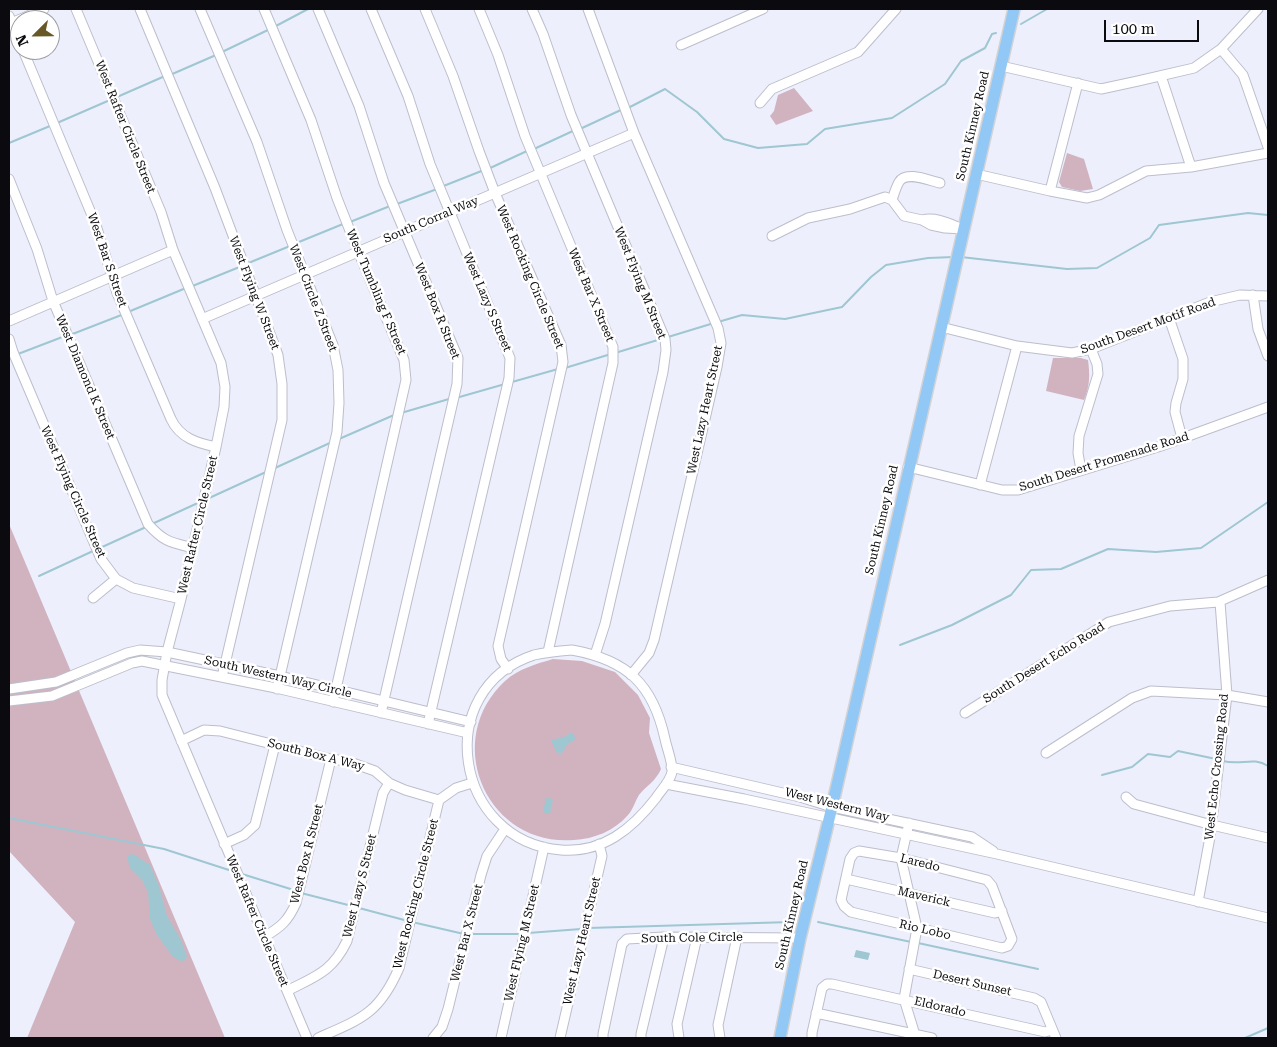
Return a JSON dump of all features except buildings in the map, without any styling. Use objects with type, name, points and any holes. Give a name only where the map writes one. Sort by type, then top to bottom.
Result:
[{"type":"main road","name":"South Kinney Road","points":[[780,1038],[800,938],[832,807],[908,466],[1014,9]]},
{"type":"street","name":"West Rafter Circle Street","points":[[76,9],[161,212],[173,250],[221,363],[225,387],[224,407],[216,447],[164,665],[162,695],[307,1038]]},
{"type":"street","name":"West Flying W Street","points":[[140,9],[214,188],[278,355],[282,384],[282,420],[222,677]]},
{"type":"street","name":"West Circle Z Street","points":[[200,9],[257,142],[287,230],[333,345],[338,370],[337,432],[277,688]]},
{"type":"street","name":"West Tumbling F Street","points":[[264,9],[311,120],[337,198],[404,360],[406,380],[333,702]]},
{"type":"street","name":"West Box R Street","points":[[318,9],[359,106],[384,183],[458,358],[457,384],[381,713]]},
{"type":"street","name":"West Lazy S Street","points":[[371,9],[408,96],[430,164],[510,358],[509,378],[428,724]]},
{"type":"street","name":"West Rocking Circle Street","points":[[425,9],[454,76],[495,193],[561,345],[563,362],[498,646],[501,659],[508,669]]},
{"type":"street","name":"West Bar X Street","points":[[479,9],[498,55],[525,136],[613,347],[614,363],[548,652]]},
{"type":"street","name":"West Flying M Street","points":[[532,9],[543,34],[570,115],[665,339],[666,350],[663,372],[604,624],[595,655]]},
{"type":"street","name":"West Lazy Heart Street","points":[[588,9],[634,133],[718,328],[721,343],[654,640],[649,653],[631,675]]},
{"type":"street","points":[[681,45],[763,9]]},
{"type":"street","points":[[760,103],[772,89],[858,52],[896,9]]},
{"type":"street","points":[[1001,66],[1101,89],[1161,76],[1194,68],[1221,49],[1258,9]]},
{"type":"street","points":[[1221,49],[1243,75],[1268,147]]},
{"type":"street","name":"West Bar S Street","points":[[27,60],[96,225],[117,293],[174,426],[193,441],[216,447]]},
{"type":"street","points":[[1161,76],[1191,167]]},
{"type":"street","points":[[1050,191],[1078,83]]},
{"type":"street","name":"South Corral Way","points":[[202,319],[634,133]]},
{"type":"street","points":[[976,174],[1087,198],[1099,195],[1146,171],[1191,167],[1268,153]]},
{"type":"street","points":[[892,200],[902,178],[909,176],[940,183]]},
{"type":"street","name":"West Diamond K Street","points":[[9,179],[37,249],[52,301],[148,524],[158,536],[193,548]]},
{"type":"street","points":[[772,236],[808,218],[850,209],[885,197],[892,200],[904,216],[922,220],[930,218],[963,229]]},
{"type":"street","points":[[9,321],[173,250]]},
{"type":"street","name":"South Desert Motif Road","points":[[941,327],[1017,346],[1072,353],[1091,349],[1210,302],[1240,295],[1268,296]]},
{"type":"street","points":[[1253,296],[1258,329],[1268,356]]},
{"type":"street","points":[[1169,318],[1183,359],[1183,379],[1175,412],[1182,438]]},
{"type":"street","name":"West Flying Circle Street","points":[[9,339],[100,559],[116,579],[133,588],[181,599]]},
{"type":"street","points":[[980,485],[1017,346]]},
{"type":"street","points":[[1081,470],[1078,453],[1079,436],[1098,374],[1097,364],[1091,349]]},
{"type":"street","name":"South Desert Promenade Road","points":[[908,466],[1002,490],[1018,490],[1182,438],[1268,407]]},
{"type":"street","points":[[93,598],[116,579]]},
{"type":"street","name":"South Desert Echo Road","points":[[966,714],[1109,622],[1170,606],[1220,602],[1268,580]]},
{"type":"street","name":"West Echo Crossing Road","points":[[1198,902],[1212,825],[1227,695],[1220,602]]},
{"type":"street","name":"South Western Way Circle","points":[[9,689],[56,682],[127,653],[140,650],[167,652],[280,676],[470,722]]},
{"type":"street","points":[[572,650],[595,655],[614,663],[631,675],[648,694],[660,717],[672,771],[666,784],[638,820],[620,834],[599,844],[572,850],[544,848],[530,843],[505,829],[486,808],[472,782],[467,754],[470,722],[482,696],[491,684],[508,669],[534,656],[548,652],[572,650]]},
{"type":"street","name":"South Western Way Circle","points":[[9,701],[52,696],[142,661],[277,688],[468,733]]},
{"type":"street","points":[[87,670],[92,681]]},
{"type":"street","points":[[32,686],[33,699]]},
{"type":"street","points":[[1046,753],[1132,698],[1144,693],[1161,691],[1227,695],[1268,702]]},
{"type":"street","name":"South Box A Way","points":[[181,742],[204,730],[220,730],[331,759],[347,760],[375,771],[389,783],[405,790],[439,800]]},
{"type":"street","points":[[224,844],[244,835],[255,825],[275,745]]},
{"type":"street","name":"West Box R Street","points":[[264,937],[279,928],[290,916],[296,903],[331,759]]},
{"type":"street","name":"West Western Way","points":[[671,767],[800,796],[832,807],[972,837],[997,854]]},
{"type":"street","points":[[439,800],[456,788],[472,782]]},
{"type":"street","name":"West Lazy S Street","points":[[287,991],[325,971],[339,957],[347,941],[383,793],[389,783]]},
{"type":"street","name":"West Western Way","points":[[666,784],[997,854],[1268,918]]},
{"type":"street","points":[[1126,797],[1134,804],[1268,838]]},
{"type":"street","name":"West Rocking Circle Street","points":[[318,1038],[361,1018],[374,1008],[390,989],[399,968],[439,800]]},
{"type":"street","points":[[910,823],[901,858],[917,928],[904,999],[915,1036]]},
{"type":"street","name":"West Bar X Street","points":[[433,1038],[442,1026],[448,1009],[484,866],[505,829]]},
{"type":"street","name":"West Lazy Heart Street","points":[[560,1038],[602,856],[599,844]]},
{"type":"street","name":"West Flying M Street","points":[[501,1038],[544,848]]},
{"type":"street","name":"Laredo","points":[[846,879],[850,859],[854,853],[859,851],[901,858],[987,880],[992,886],[1002,910]]},
{"type":"street","name":"Maverick","points":[[846,879],[995,913],[1002,910]]},
{"type":"street","name":"Rio Lobo","points":[[846,879],[841,900],[844,906],[851,912],[1002,948],[1008,946],[1012,938],[1002,910]]},
{"type":"street","points":[[642,1038],[640,1034],[664,937]]},
{"type":"street","name":"South Cole Circle","points":[[603,1038],[602,1034],[622,944],[627,939],[664,937],[800,938]]},
{"type":"street","points":[[679,1038],[677,1024],[697,937]]},
{"type":"street","points":[[720,1038],[718,1024],[737,937]]},
{"type":"street","name":"Desert Sunset","points":[[909,969],[1034,998],[1042,1002],[1054,1034]]},
{"type":"street","name":"Eldorado","points":[[816,1013],[822,988],[827,984],[904,999],[1054,1034]]},
{"type":"street","points":[[812,1038],[816,1013],[915,1036],[932,1038]]},
{"type":"shaded area","points":[[794,88],[813,111],[776,125],[770,116],[774,111],[778,95]]},
{"type":"shaded area","points":[[1067,153],[1084,159],[1093,189],[1080,191],[1062,187],[1059,182]]},
{"type":"shaded area","points":[[1053,358],[1081,358],[1088,360],[1089,380],[1084,400],[1046,391]]},
{"type":"shaded area","points":[[9,524],[225,1038],[27,1038],[75,922],[9,851]]},
{"type":"shaded area","points":[[553,659],[582,661],[615,672],[638,695],[650,718],[649,733],[661,769],[654,780],[639,795],[628,815],[616,826],[596,836],[574,840],[543,838],[517,826],[497,808],[482,785],[476,759],[476,732],[486,705],[510,677],[528,667]]},
{"type":"water","points":[[572,732],[576,739],[568,744],[560,755],[551,740],[564,737]]},
{"type":"water","points":[[546,798],[553,799],[550,814],[543,812]]},
{"type":"water","points":[[133,854],[150,865],[159,886],[167,916],[181,940],[187,957],[183,962],[173,957],[157,935],[150,919],[148,892],[142,880],[130,868],[127,856]]},
{"type":"water","points":[[856,950],[870,953],[868,960],[854,957]]},
{"type":"waterway","points":[[274,27],[308,9]]},
{"type":"waterway","points":[[1021,24],[1047,9]]},
{"type":"waterway","points":[[222,52],[270,29]]},
{"type":"waterway","points":[[628,108],[665,89],[697,112],[724,139],[758,148],[807,144],[825,129],[892,118],[945,84],[961,61],[985,48],[992,34],[996,33]]},
{"type":"waterway","points":[[170,75],[216,55]]},
{"type":"waterway","points":[[117,97],[165,76]]},
{"type":"waterway","points":[[57,123],[110,100]]},
{"type":"waterway","points":[[580,129],[623,109]]},
{"type":"waterway","points":[[9,143],[50,126]]},
{"type":"waterway","points":[[534,149],[575,130]]},
{"type":"waterway","points":[[488,169],[527,151]]},
{"type":"waterway","points":[[441,187],[484,170]]},
{"type":"waterway","points":[[397,204],[437,189]]},
{"type":"waterway","points":[[350,222],[390,206]]},
{"type":"waterway","points":[[961,257],[1067,269],[1097,268],[1150,238],[1159,225],[1248,213],[1268,215]]},
{"type":"waterway","points":[[294,244],[343,224]]},
{"type":"waterway","points":[[246,264],[290,246]]},
{"type":"waterway","points":[[718,322],[742,315],[785,319],[842,307],[871,277],[886,265],[928,258],[954,257]]},
{"type":"waterway","points":[[190,287],[242,266]]},
{"type":"waterway","points":[[128,312],[186,288]]},
{"type":"waterway","points":[[70,335],[124,314]]},
{"type":"waterway","points":[[668,337],[714,323]]},
{"type":"waterway","points":[[18,354],[65,336]]},
{"type":"waterway","points":[[615,353],[661,339]]},
{"type":"waterway","points":[[565,368],[611,354]]},
{"type":"waterway","points":[[512,382],[558,369]]},
{"type":"waterway","points":[[456,398],[505,384]]},
{"type":"waterway","points":[[401,413],[449,399]]},
{"type":"waterway","points":[[339,439],[394,415]]},
{"type":"waterway","points":[[275,468],[332,442]]},
{"type":"waterway","points":[[207,499],[266,472]]},
{"type":"waterway","points":[[152,524],[200,502]]},
{"type":"waterway","points":[[900,645],[952,625],[1011,595],[1031,570],[1061,569],[1108,549],[1156,552],[1201,548],[1268,502]]},
{"type":"waterway","points":[[100,548],[146,527]]},
{"type":"waterway","points":[[39,576],[93,551]]},
{"type":"waterway","points":[[1102,775],[1132,767],[1148,754],[1170,757],[1178,751],[1216,759]]},
{"type":"waterway","points":[[1223,761],[1252,761],[1268,766]]},
{"type":"waterway","points":[[9,818],[164,849],[232,871]]},
{"type":"waterway","points":[[242,874],[297,891]]},
{"type":"waterway","points":[[301,893],[352,906]]},
{"type":"waterway","points":[[359,908],[408,921]]},
{"type":"waterway","points":[[412,922],[464,934]]},
{"type":"waterway","points":[[588,928],[791,922]]},
{"type":"waterway","points":[[818,922],[911,942]]},
{"type":"waterway","points":[[528,933],[581,929]]},
{"type":"waterway","points":[[468,934],[521,934]]},
{"type":"waterway","points":[[918,943],[1038,969]]},
{"type":"waterway","points":[[1245,1038],[1268,1028]]}]
